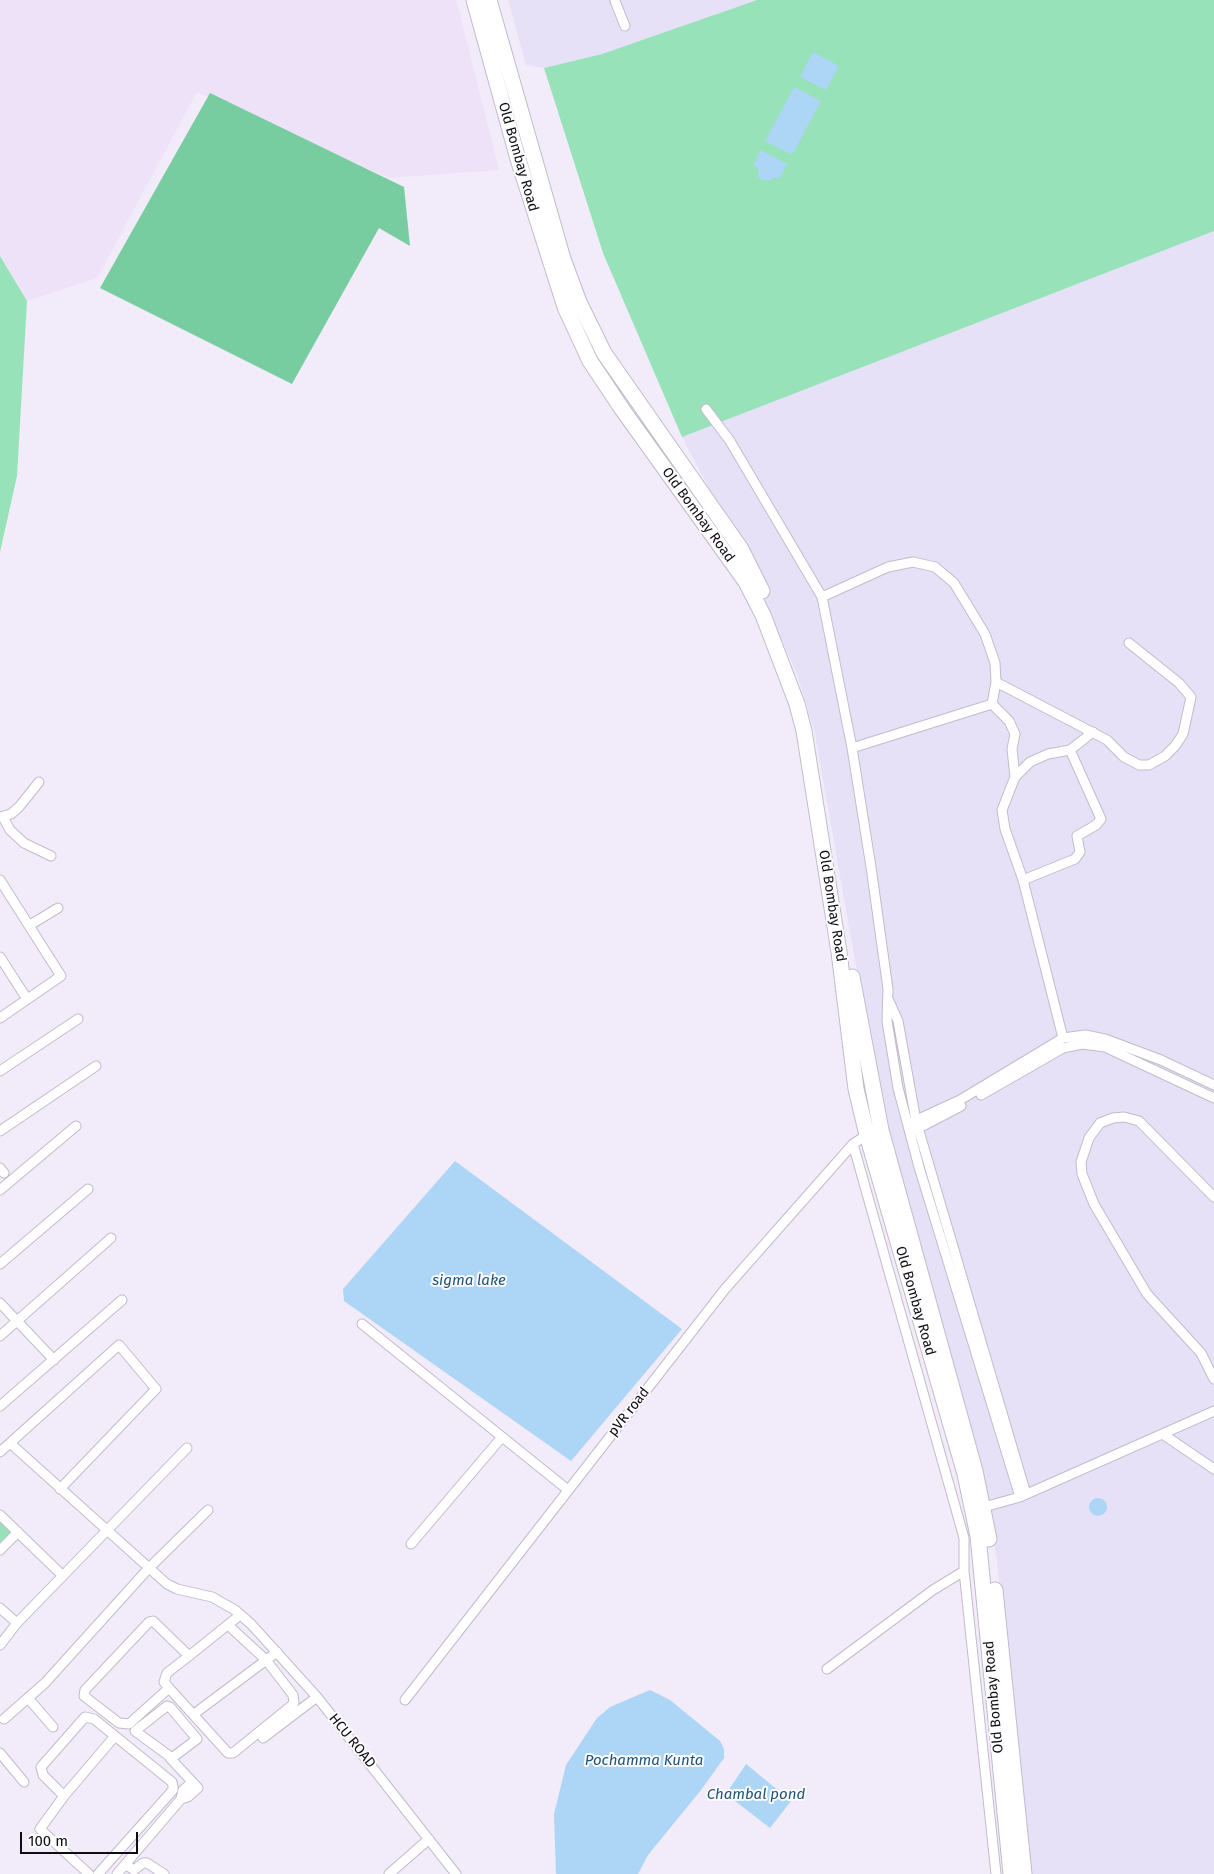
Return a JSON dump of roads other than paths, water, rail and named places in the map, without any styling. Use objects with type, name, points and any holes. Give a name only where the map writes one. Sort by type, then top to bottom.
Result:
[{"type":"main road","name":"Old Bombay Road","points":[[474,0],[579,302],[604,352],[741,549],[772,611],[806,702],[823,780],[854,988],[881,1130],[984,1507],[992,1559],[1024,1874]]},
{"type":"main road","name":"Old Bombay Road","points":[[489,0],[511,105],[550,264],[565,307],[590,361],[630,421],[746,582],[788,676],[806,739],[839,952],[856,1089],[866,1135],[965,1474],[978,1536],[1011,1874]]},
{"type":"street","points":[[615,0],[625,26]]},
{"type":"street","points":[[706,408],[730,441],[822,597],[852,748],[889,1001],[887,1021],[913,1126],[1023,1495]]},
{"type":"street","points":[[822,597],[888,567],[913,562],[935,567],[954,583],[986,634],[995,663],[996,682],[992,704]]},
{"type":"street","points":[[996,682],[1107,740],[1124,756],[1139,765],[1149,765],[1176,746],[1183,734],[1191,697],[1189,692],[1129,643]]},
{"type":"street","points":[[852,748],[992,704]]},
{"type":"street","points":[[992,704],[1009,721],[1015,734],[1012,749],[1015,777]]},
{"type":"street","points":[[1063,1038],[1023,880],[1006,829],[1002,810],[1015,777],[1030,762],[1048,754],[1070,750],[1093,732]]},
{"type":"street","points":[[1023,880],[1075,859],[1080,852],[1077,836],[1096,825],[1101,819],[1070,750]]},
{"type":"street","points":[[39,782],[19,807],[2,817],[10,830],[24,843],[51,856]]},
{"type":"street","points":[[0,880],[61,976],[0,1018]]},
{"type":"street","points":[[30,925],[58,908]]},
{"type":"street","points":[[0,958],[27,999]]},
{"type":"street","points":[[0,1071],[78,1019]]},
{"type":"street","points":[[913,1126],[1063,1038],[1085,1035],[1105,1039],[1161,1060],[1214,1085]]},
{"type":"street","points":[[913,1126],[1063,1048],[1082,1044],[1105,1047],[1214,1098]]},
{"type":"street","points":[[0,1131],[96,1066]]},
{"type":"street","points":[[1214,1197],[1139,1121],[1124,1117],[1113,1118],[1100,1123],[1088,1138],[1081,1162],[1082,1174],[1094,1204],[1147,1294],[1201,1352],[1214,1379]]},
{"type":"street","points":[[0,1190],[76,1126]]},
{"type":"street","name":"pVR road","points":[[405,1700],[725,1289],[853,1144],[866,1135]]},
{"type":"street","points":[[853,1144],[962,1529],[964,1571],[996,1874]]},
{"type":"street","points":[[0,1264],[88,1189]]},
{"type":"street","points":[[0,1336],[111,1238]]},
{"type":"street","points":[[0,1406],[122,1300]]},
{"type":"street","points":[[0,1304],[54,1360]]},
{"type":"street","points":[[362,1324],[568,1490]]},
{"type":"street","points":[[0,1452],[119,1345],[156,1389],[60,1488]]},
{"type":"street","points":[[984,1507],[1023,1495],[1164,1435],[1214,1411]]},
{"type":"street","points":[[1164,1435],[1214,1469]]},
{"type":"street","points":[[411,1544],[502,1437]]},
{"type":"street","name":"HCU ROAD","points":[[10,1443],[148,1569],[172,1587],[212,1597],[240,1615],[277,1652],[317,1697],[456,1874]]},
{"type":"street","points":[[0,1645],[17,1623],[108,1532],[187,1448]]},
{"type":"street","points":[[1,1718],[28,1698],[55,1672],[148,1569],[208,1510]]},
{"type":"street","points":[[0,1515],[63,1576]]},
{"type":"street","points":[[0,1550],[18,1532]]},
{"type":"street","points":[[827,1669],[933,1590],[964,1571]]},
{"type":"street","points":[[0,1608],[17,1623]]},
{"type":"street","points":[[228,1625],[266,1660],[293,1695],[294,1703],[233,1753],[224,1750],[164,1682],[164,1677],[240,1615]]},
{"type":"street","points":[[169,1688],[129,1724],[124,1725],[83,1694],[149,1622],[153,1621],[189,1656]]},
{"type":"street","points":[[194,1714],[277,1652]]},
{"type":"street","points":[[263,1738],[317,1697]]},
{"type":"street","points":[[28,1698],[52,1727]]},
{"type":"street","points":[[117,1874],[181,1798],[188,1797],[195,1785],[170,1758],[135,1731],[166,1706],[170,1707],[197,1739],[170,1758]]},
{"type":"street","points":[[64,1796],[43,1775],[41,1767],[82,1718],[94,1719],[172,1782],[173,1790],[129,1838],[104,1874]]},
{"type":"street","points":[[89,1874],[40,1829],[64,1796],[115,1736]]},
{"type":"street","points":[[0,1753],[24,1782]]},
{"type":"street","points":[[138,1828],[149,1836]]},
{"type":"street","points":[[129,1838],[140,1847]]},
{"type":"street","points":[[389,1874],[429,1839]]},
{"type":"street","points":[[126,1865],[134,1870],[143,1863],[147,1863],[164,1874]]},
{"type":"water","points":[[813,52],[839,66],[826,90],[800,77]]},
{"type":"water","points":[[794,87],[821,101],[792,155],[765,141]]},
{"type":"water","points":[[761,150],[787,164],[779,179],[774,177],[771,180],[763,180],[758,177],[758,168],[753,166]]},
{"type":"water","name":"sigma lake","points":[[455,1161],[682,1329],[571,1461],[344,1301],[343,1289]]},
{"type":"water","points":[[1098,1498],[1104,1501],[1107,1507],[1104,1513],[1098,1516],[1092,1513],[1089,1507],[1092,1501]]},
{"type":"water","name":"Pochamma Kunta","points":[[650,1690],[670,1700],[720,1741],[724,1749],[724,1758],[701,1790],[648,1855],[638,1874],[556,1874],[554,1814],[566,1765],[597,1718],[610,1707]]},
{"type":"water","name":"Chambal pond","points":[[746,1764],[791,1801],[770,1828],[726,1794]]}]
